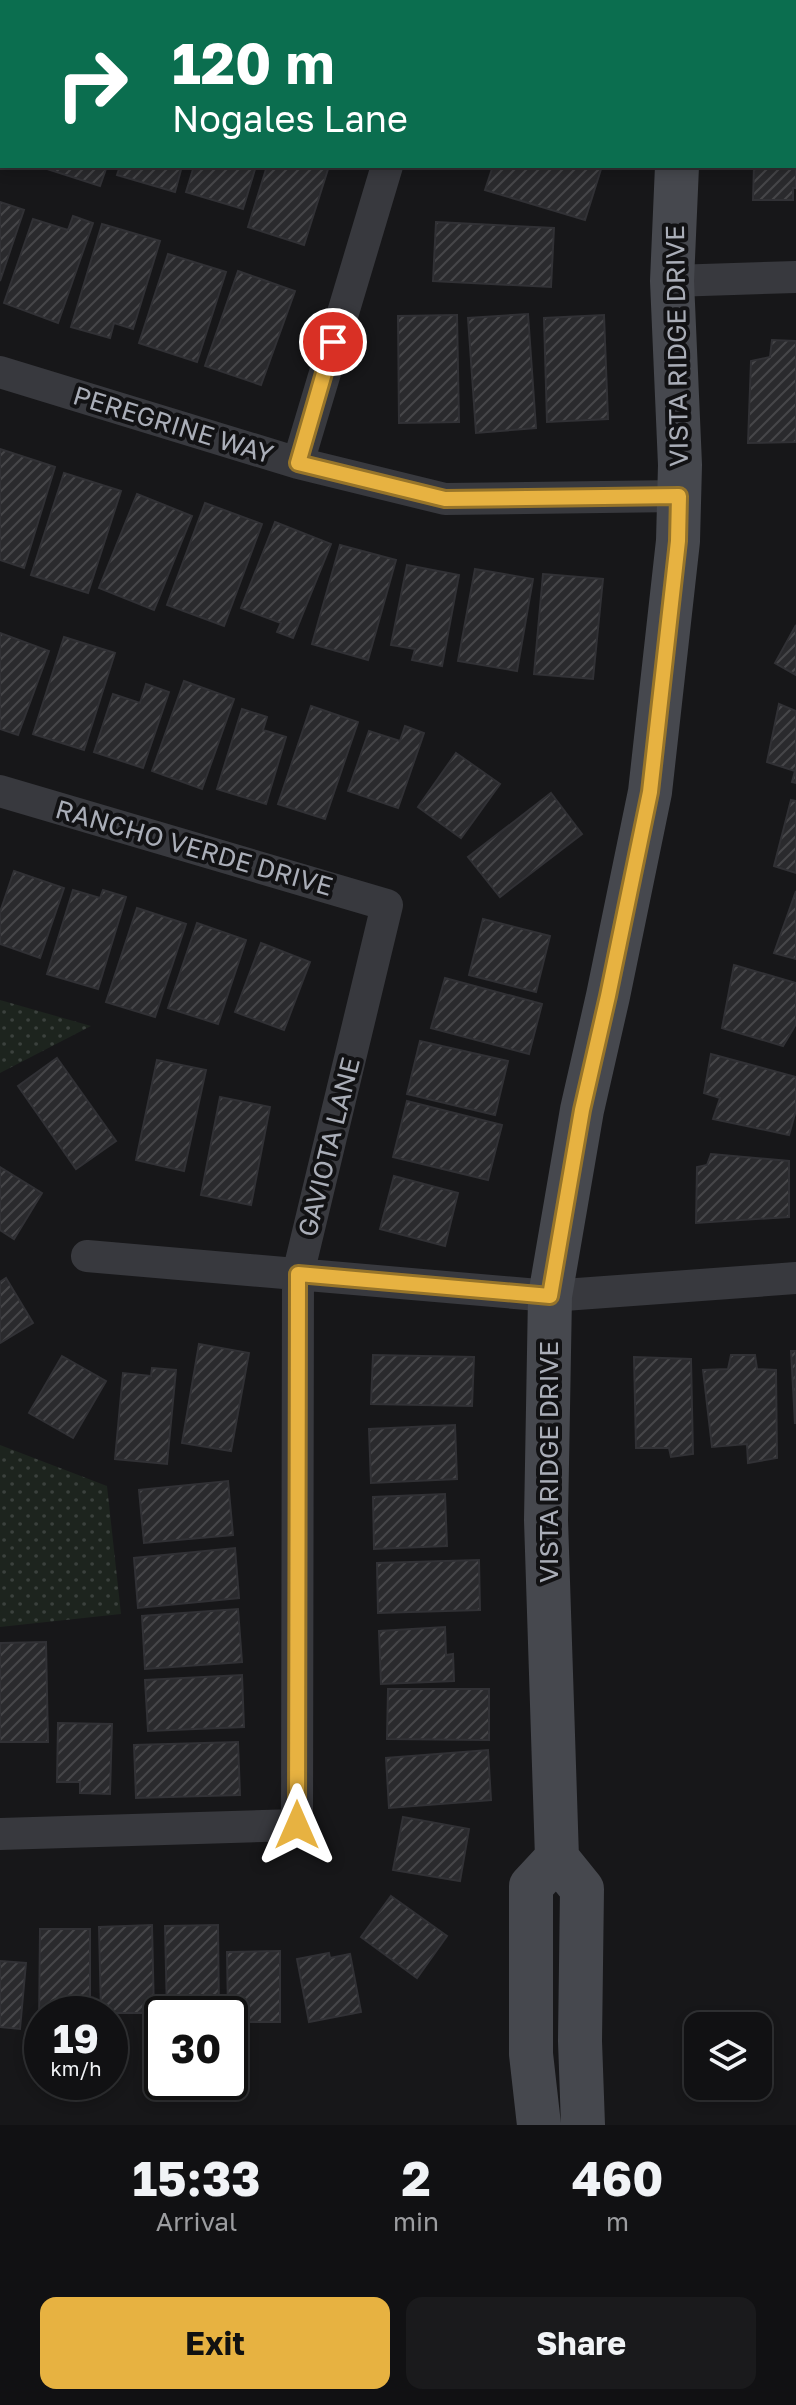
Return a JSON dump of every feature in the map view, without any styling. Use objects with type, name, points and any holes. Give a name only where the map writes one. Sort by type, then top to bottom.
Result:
[{"type":"street","points":[[298,463],[386,168]]},
{"type":"street","name":"VISTA RIDGE DRIVE","points":[[557,1858],[546,1520],[550,1296],[582,1110],[650,792],[678,541],[679,451],[672,281],[677,168]]},
{"type":"street","points":[[672,281],[796,277]]},
{"type":"street","name":"PEREGRINE WAY","points":[[0,372],[298,463],[445,499],[679,496]]},
{"type":"street","name":"RANCHO VERDE DRIVE","points":[[0,791],[387,905]]},
{"type":"street","name":"GAVIOTA LANE","points":[[0,1834],[297,1825],[298,1274],[387,905]]},
{"type":"street","points":[[87,1256],[550,1296],[796,1278]]},
{"type":"street","points":[[539,2125],[531,2054],[531,1886],[557,1858],[582,1889],[580,2041],[583,2125]]},
{"type":"shaded area","points":[[0,1000],[91,1026],[0,1073]]},
{"type":"shaded area","points":[[0,1445],[107,1486],[121,1614],[0,1627]]},
{"type":"building","points":[[44,168],[106,168],[100,186]]},
{"type":"building","points":[[119,168],[181,168],[175,192],[117,175]]},
{"type":"building","points":[[193,168],[255,168],[243,209],[186,192]]},
{"type":"building","points":[[266,168],[328,168],[304,245],[248,227]]},
{"type":"building","points":[[492,168],[601,168],[585,220],[485,190]]},
{"type":"building","points":[[754,168],[796,168],[793,200],[753,200]]},
{"type":"building","points":[[0,202],[24,210],[0,281]]},
{"type":"building","points":[[73,216],[93,223],[58,323],[4,303],[33,219],[68,230]]},
{"type":"building","points":[[436,222],[554,228],[551,287],[433,281]]},
{"type":"building","points":[[102,224],[160,241],[133,329],[114,323],[110,338],[71,327]]},
{"type":"building","points":[[168,254],[226,272],[197,362],[139,343]]},
{"type":"building","points":[[238,271],[295,291],[261,385],[205,366]]},
{"type":"building","points":[[528,314],[536,428],[476,433],[468,318]]},
{"type":"building","points":[[457,315],[459,422],[399,423],[398,316]]},
{"type":"building","points":[[604,315],[608,419],[547,422],[544,318]]},
{"type":"building","points":[[772,340],[796,341],[796,442],[748,443],[751,361],[770,357]]},
{"type":"building","points":[[0,449],[55,467],[24,568],[0,560]]},
{"type":"building","points":[[64,473],[121,491],[88,593],[31,575]]},
{"type":"building","points":[[137,494],[192,516],[154,610],[99,588]]},
{"type":"building","points":[[205,503],[262,524],[224,626],[167,605]]},
{"type":"building","points":[[275,522],[331,544],[293,638],[277,632],[281,623],[241,608]]},
{"type":"building","points":[[340,545],[396,560],[368,660],[312,644]]},
{"type":"building","points":[[407,565],[459,575],[442,666],[412,660],[415,649],[391,645]]},
{"type":"building","points":[[475,569],[533,579],[517,671],[458,661]]},
{"type":"building","points":[[543,574],[603,579],[593,679],[534,674]]},
{"type":"building","points":[[796,625],[796,675],[775,663]]},
{"type":"building","points":[[0,633],[49,651],[18,735],[0,729]]},
{"type":"building","points":[[64,637],[115,653],[84,750],[33,734]]},
{"type":"building","points":[[184,681],[234,699],[202,789],[152,771]]},
{"type":"building","points":[[146,684],[169,692],[143,768],[94,752],[113,694],[140,703]]},
{"type":"building","points":[[779,704],[796,711],[796,783],[792,782],[795,771],[767,762]]},
{"type":"building","points":[[311,706],[358,722],[325,819],[278,804]]},
{"type":"building","points":[[242,709],[267,717],[263,730],[286,737],[266,804],[217,789]]},
{"type":"building","points":[[405,726],[424,733],[398,808],[348,791],[369,731],[400,741]]},
{"type":"building","points":[[456,753],[500,784],[461,838],[418,807]]},
{"type":"building","points":[[551,793],[582,834],[500,897],[468,857]]},
{"type":"building","points":[[791,800],[796,801],[796,873],[774,866]]},
{"type":"building","points":[[14,871],[64,888],[40,958],[0,944],[0,912]]},
{"type":"building","points":[[73,890],[100,898],[103,890],[126,897],[98,989],[47,974]]},
{"type":"building","points":[[796,891],[796,959],[774,953]]},
{"type":"building","points":[[137,908],[186,924],[155,1017],[106,1002]]},
{"type":"building","points":[[483,919],[550,936],[536,992],[469,975]]},
{"type":"building","points":[[197,923],[246,940],[218,1024],[168,1008]]},
{"type":"building","points":[[261,943],[310,962],[284,1030],[235,1012]]},
{"type":"building","points":[[734,965],[796,983],[796,1024],[783,1046],[722,1028]]},
{"type":"building","points":[[445,978],[542,1004],[529,1054],[431,1028]]},
{"type":"building","points":[[420,1041],[508,1061],[495,1115],[407,1094]]},
{"type":"building","points":[[711,1054],[796,1077],[796,1110],[789,1135],[713,1119],[720,1098],[704,1093]]},
{"type":"building","points":[[57,1058],[116,1141],[76,1169],[18,1086]]},
{"type":"building","points":[[157,1060],[206,1070],[184,1171],[136,1160]]},
{"type":"building","points":[[220,1097],[270,1107],[251,1205],[201,1195]]},
{"type":"building","points":[[407,1101],[502,1125],[488,1180],[393,1157]]},
{"type":"building","points":[[711,1154],[789,1161],[789,1217],[696,1223],[697,1167],[707,1165]]},
{"type":"building","points":[[0,1167],[42,1193],[14,1239],[0,1230]]},
{"type":"building","points":[[394,1176],[458,1193],[445,1246],[380,1229]]},
{"type":"building","points":[[6,1278],[33,1323],[0,1343],[0,1282]]},
{"type":"building","points":[[199,1344],[249,1353],[231,1451],[182,1443]]},
{"type":"building","points":[[791,1351],[796,1351],[795,1424]]},
{"type":"building","points":[[373,1355],[474,1357],[472,1406],[371,1404]]},
{"type":"building","points":[[731,1355],[755,1355],[757,1369],[776,1370],[777,1458],[748,1463],[747,1444],[712,1447],[703,1370],[728,1369]]},
{"type":"building","points":[[62,1356],[106,1381],[73,1438],[29,1413]]},
{"type":"building","points":[[634,1357],[691,1359],[693,1454],[671,1457],[669,1448],[636,1448]]},
{"type":"building","points":[[152,1368],[176,1370],[167,1464],[115,1459],[123,1373],[151,1376]]},
{"type":"building","points":[[455,1425],[457,1479],[371,1483],[369,1429]]},
{"type":"building","points":[[228,1481],[233,1535],[144,1543],[139,1490]]},
{"type":"building","points":[[445,1494],[447,1546],[374,1549],[373,1497]]},
{"type":"building","points":[[235,1548],[239,1598],[138,1608],[134,1558]]},
{"type":"building","points":[[479,1560],[480,1610],[378,1613],[377,1563]]},
{"type":"building","points":[[238,1609],[242,1662],[145,1669],[142,1616]]},
{"type":"building","points":[[445,1627],[446,1655],[453,1654],[454,1681],[381,1684],[379,1631]]},
{"type":"building","points":[[46,1642],[48,1742],[0,1742],[0,1643]]},
{"type":"building","points":[[242,1675],[244,1727],[148,1731],[145,1680]]},
{"type":"building","points":[[388,1689],[489,1689],[489,1740],[387,1739]]},
{"type":"building","points":[[58,1723],[112,1724],[110,1794],[80,1793],[80,1782],[57,1782]]},
{"type":"building","points":[[238,1742],[240,1795],[136,1798],[134,1745]]},
{"type":"building","points":[[488,1750],[491,1800],[389,1808],[386,1758]]},
{"type":"building","points":[[403,1817],[469,1829],[460,1881],[393,1870]]},
{"type":"building","points":[[391,1896],[447,1936],[417,1978],[361,1937]]},
{"type":"building","points":[[152,1925],[154,1996],[144,1996],[144,2013],[128,2013],[128,1996],[101,1996],[99,1927]]},
{"type":"building","points":[[218,1925],[219,1996],[167,1996],[165,1926]]},
{"type":"building","points":[[40,1929],[90,1929],[90,1996],[39,1996]]},
{"type":"building","points":[[280,1951],[280,2022],[248,2022],[248,1996],[228,1996],[227,1952]]},
{"type":"building","points":[[329,1953],[330,1958],[350,1954],[361,2012],[309,2022],[297,1959]]},
{"type":"building","points":[[0,1961],[26,1963],[20,2029],[0,2027]]},
{"type":"route","points":[[297,1825],[298,1274],[550,1296],[582,1110],[650,792],[678,541],[679,496],[445,499],[298,463],[333,342]]}]
